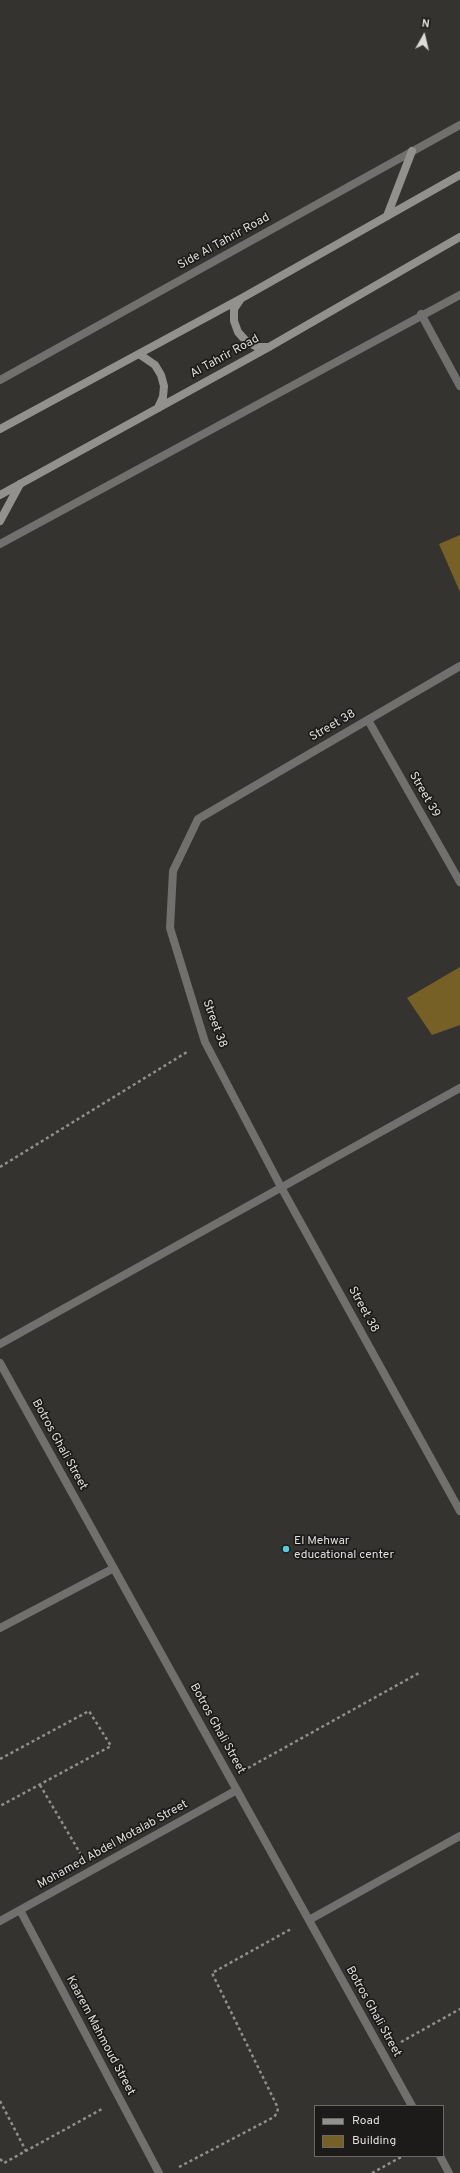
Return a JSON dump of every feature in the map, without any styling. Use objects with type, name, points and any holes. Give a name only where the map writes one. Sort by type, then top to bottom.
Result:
[{"type":"street","name":"Side Al Tahrir Road","points":[[0,380],[460,125]]},
{"type":"street","points":[[387,216],[412,151]]},
{"type":"street","points":[[0,429],[242,298],[460,175]]},
{"type":"street","name":"Al Tahrir Road","points":[[0,495],[269,347],[460,237]]},
{"type":"street","points":[[0,544],[421,314],[460,295]]},
{"type":"street","points":[[242,298],[234,309],[234,321],[238,332],[246,341],[257,347],[269,347]]},
{"type":"street","points":[[421,314],[460,386]]},
{"type":"street","points":[[139,354],[155,366],[161,375],[164,386],[163,397],[158,408]]},
{"type":"street","points":[[0,520],[20,484]]},
{"type":"street","name":"Street 38","points":[[460,666],[198,819],[173,871],[170,928],[205,1042],[281,1187],[460,1511]]},
{"type":"street","name":"Street 39","points":[[368,720],[460,882]]},
{"type":"street","points":[[0,1344],[460,1088]]},
{"type":"street","name":"Botros Ghali Street","points":[[0,1363],[411,2105]]},
{"type":"street","points":[[0,1628],[114,1568]]},
{"type":"street","name":"Mohamed Abdel Motalab Street","points":[[0,1921],[237,1790]]},
{"type":"street","points":[[309,1920],[460,1836]]},
{"type":"street","name":"Kaarem Mahmoud Street","points":[[20,1910],[159,2173]]},
{"type":"street","points":[[441,2157],[449,2173]]},
{"type":"path","points":[[0,1167],[205,1042]]},
{"type":"path","points":[[230,1778],[419,1673]]},
{"type":"path","points":[[0,1759],[90,1711],[111,1748],[0,1806]]},
{"type":"path","points":[[40,1785],[90,1871]]},
{"type":"path","points":[[174,2170],[274,2117],[277,2112],[278,2108],[212,1973],[309,1920]]},
{"type":"path","points":[[382,2052],[460,2009]]},
{"type":"path","points":[[0,2159],[4,2163],[120,2099]]},
{"type":"path","points":[[0,2101],[26,2151]]},
{"type":"path","points":[[372,2173],[401,2157]]},
{"type":"building","points":[[460,535],[460,592],[439,544]]},
{"type":"building","points":[[460,967],[460,1025],[432,1035],[407,998]]},
{"type":"place","name":"El Mehwar educational center","points":[[286,1549]]}]
